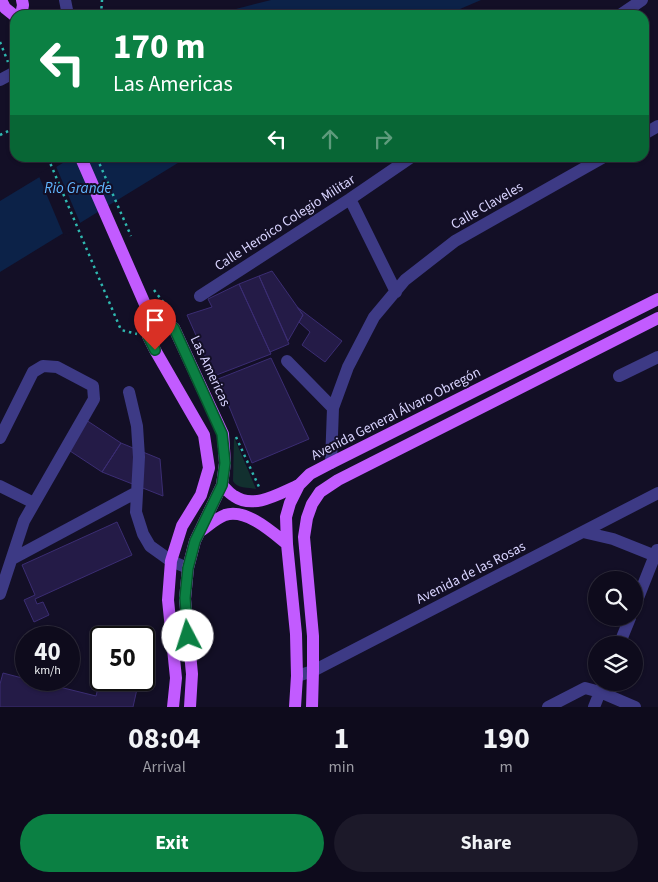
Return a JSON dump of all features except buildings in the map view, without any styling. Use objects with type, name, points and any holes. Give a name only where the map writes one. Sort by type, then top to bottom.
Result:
[{"type":"main road","points":[[1,0],[5,8],[10,12]]},
{"type":"main road","points":[[83,162],[151,318],[148,336],[204,435],[209,468],[200,495],[182,526],[171,561],[168,600],[176,678],[173,707]]},
{"type":"main road","name":"Avenida General Álvaro Obregón","points":[[295,707],[297,676],[296,634],[286,517],[298,485],[310,474],[331,463],[658,299]]},
{"type":"main road","name":"Las Americas","points":[[151,318],[174,328],[222,434],[225,463],[222,485],[202,530],[195,541],[188,568],[185,598],[192,674],[190,707]]},
{"type":"main road","points":[[312,707],[312,636],[304,537],[307,518],[312,504],[320,492],[338,480],[568,363],[657,321]]},
{"type":"main road","points":[[562,348],[568,363]]},
{"type":"main road","points":[[310,474],[320,492]]},
{"type":"main road","points":[[222,485],[234,496],[246,502],[264,500],[298,485]]},
{"type":"main road","points":[[202,530],[226,515],[238,514],[251,518],[287,544]]},
{"type":"street","points":[[627,10],[642,0]]},
{"type":"street","name":"Calle Heroico Colegio Militar","points":[[200,296],[404,162]]},
{"type":"street","name":"Calle Claveles","points":[[331,463],[333,408],[348,367],[374,317],[405,280],[455,241],[595,162]]},
{"type":"street","points":[[350,199],[396,292]]},
{"type":"street","points":[[619,376],[658,357]]},
{"type":"street","points":[[287,361],[333,408]]},
{"type":"street","points":[[0,438],[33,372],[43,366],[57,367],[93,386],[94,399],[24,521],[0,594]]},
{"type":"street","points":[[128,392],[137,426],[139,457],[136,512],[143,534],[150,546],[171,561],[188,568]]},
{"type":"street","points":[[0,486],[34,503]]},
{"type":"street","points":[[12,558],[137,492]]},
{"type":"street","name":"Avenida de las Rosas","points":[[297,676],[313,671],[658,493]]},
{"type":"street","points":[[583,532],[613,539],[657,554],[643,587]]},
{"type":"street","points":[[548,707],[588,688]]},
{"type":"street","points":[[594,707],[600,691]]},
{"type":"street","points":[[609,691],[635,707]]},
{"type":"path","points":[[50,162],[121,330],[148,336]]},
{"type":"path","points":[[99,162],[132,238]]},
{"type":"path","points":[[151,282],[154,291]]},
{"type":"green space","points":[[234,437],[256,489],[240,487],[233,481]]},
{"type":"water","points":[[271,0],[481,0],[458,10],[234,10]]},
{"type":"water","name":"Rio Grande","points":[[64,162],[179,162],[0,272],[0,201]]},
{"type":"pier","points":[[55,164],[81,225],[64,236],[38,174]]},
{"type":"route","points":[[155,350],[148,336],[151,318],[174,328],[222,434],[225,463],[222,485],[202,530],[195,541],[188,568],[185,598],[188,636]]}]
